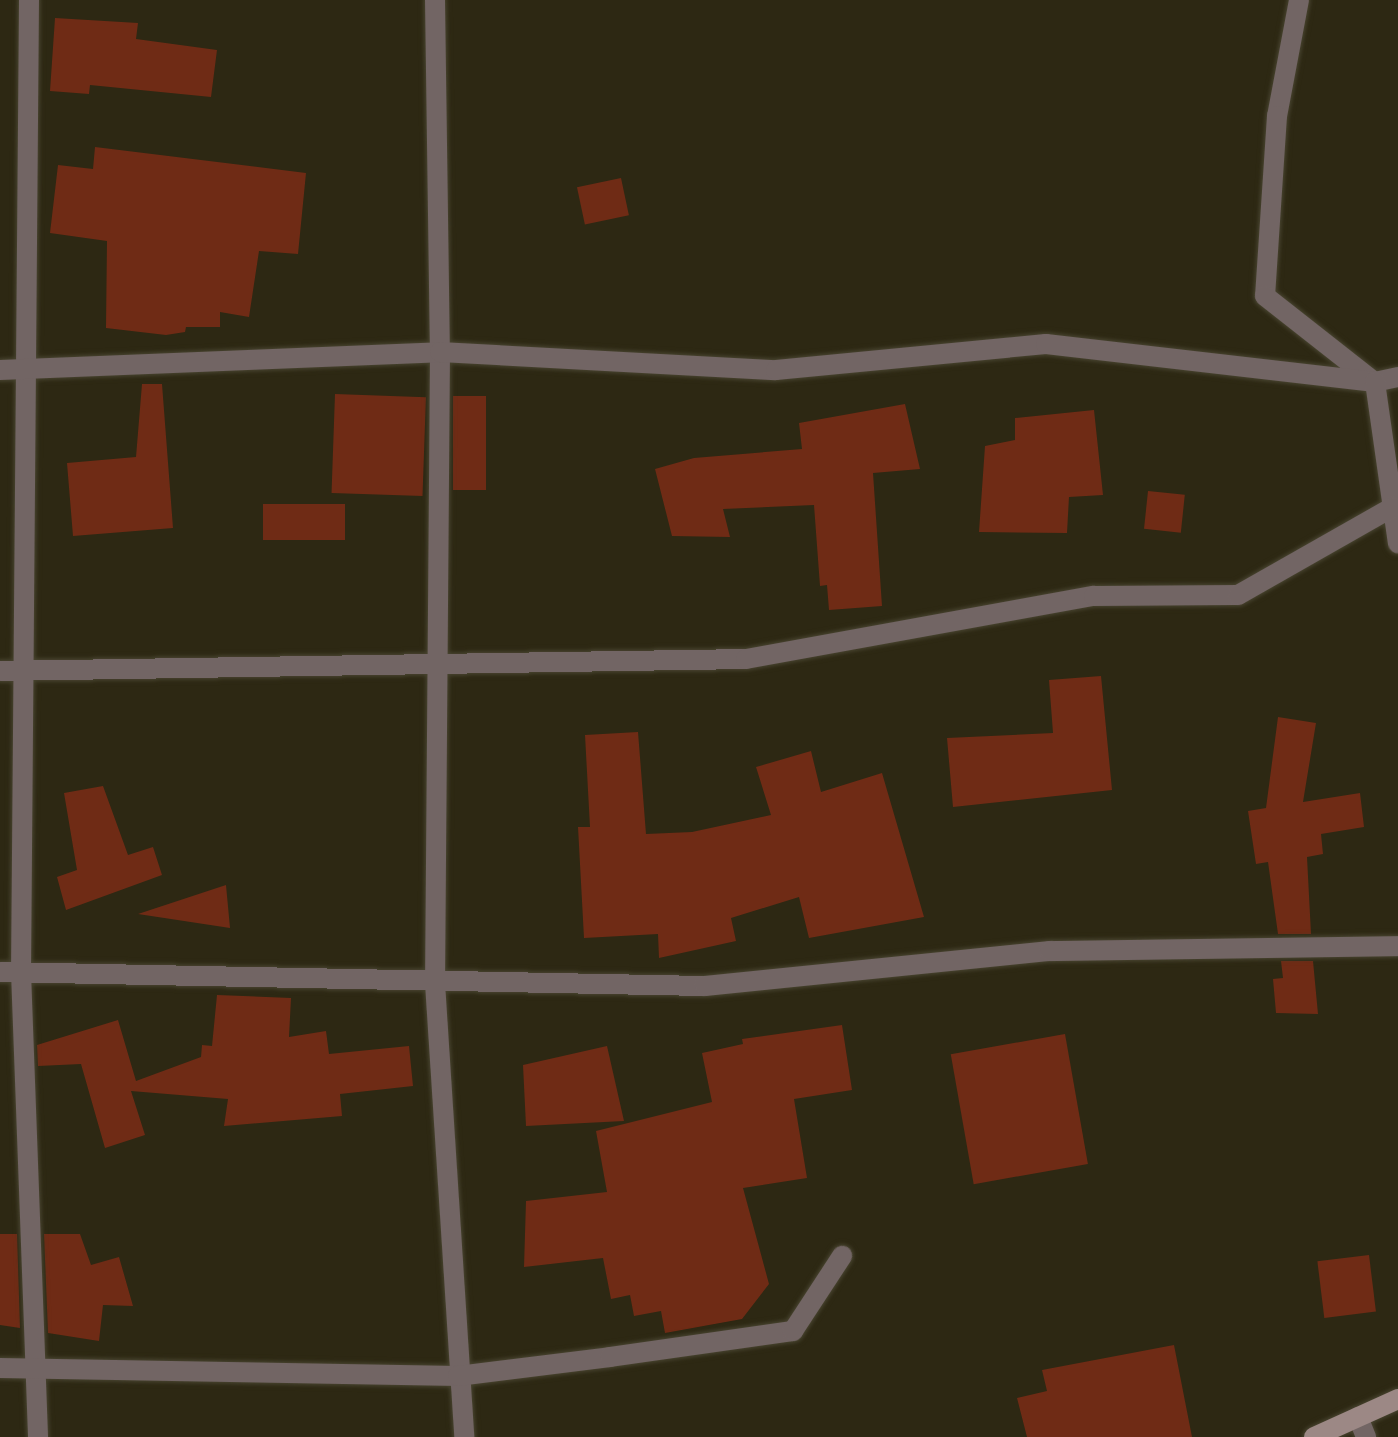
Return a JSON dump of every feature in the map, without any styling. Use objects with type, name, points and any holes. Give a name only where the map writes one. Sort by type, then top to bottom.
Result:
[{"type":"street","points":[[29,0],[26,370],[10,671],[10,972],[38,1437]]},
{"type":"street","points":[[434,0],[440,352],[435,984],[464,1437]]},
{"type":"street","points":[[1299,0],[1277,116],[1266,296],[1375,382],[1398,543]]},
{"type":"street","points":[[0,370],[440,352],[776,370],[1046,344],[1375,382],[1398,377]]},
{"type":"street","points":[[10,671],[746,659],[1094,596],[1238,595],[1393,506]]},
{"type":"street","points":[[10,972],[435,984],[705,986],[1050,950],[1398,946]]},
{"type":"street","points":[[0,1368],[458,1376],[793,1332],[842,1256]]},
{"type":"street","points":[[1314,1437],[1362,1427],[1398,1399]]},
{"type":"building","points":[[55,18],[138,23],[136,39],[217,50],[211,97],[90,85],[89,94],[50,91]]},
{"type":"building","points":[[95,147],[306,173],[298,254],[259,251],[249,317],[220,312],[220,327],[186,327],[185,332],[166,335],[106,328],[107,241],[50,233],[58,165],[93,169]]},
{"type":"building","points":[[621,178],[629,215],[585,225],[577,187]]},
{"type":"building","points":[[142,384],[162,384],[173,528],[73,536],[67,463],[136,457]]},
{"type":"building","points":[[335,394],[426,397],[422,496],[332,493]]},
{"type":"building","points":[[453,396],[486,396],[486,490],[453,490]]},
{"type":"building","points":[[905,404],[920,469],[873,473],[882,606],[829,610],[827,585],[820,586],[814,505],[723,509],[730,537],[672,536],[655,469],[694,458],[802,449],[799,423]]},
{"type":"building","points":[[1094,410],[1103,495],[1069,497],[1067,533],[979,532],[985,446],[1015,440],[1015,418]]},
{"type":"building","points":[[1148,491],[1185,495],[1181,533],[1144,529]]},
{"type":"building","points":[[263,504],[345,504],[345,540],[263,540]]},
{"type":"building","points":[[1101,676],[1112,790],[953,807],[947,738],[1053,733],[1049,680]]},
{"type":"building","points":[[1278,717],[1316,723],[1303,802],[1360,793],[1364,827],[1321,834],[1323,854],[1307,857],[1311,934],[1278,934],[1268,862],[1256,864],[1248,811],[1266,808]]},
{"type":"building","points":[[638,732],[646,834],[692,832],[771,815],[756,767],[811,751],[821,792],[882,773],[924,917],[809,938],[799,897],[731,918],[736,941],[659,958],[658,934],[584,938],[578,827],[590,827],[585,735]]},
{"type":"building","points":[[103,786],[128,855],[153,847],[162,875],[66,910],[57,877],[77,870],[64,793]]},
{"type":"building","points":[[226,885],[230,928],[138,914]]},
{"type":"building","points":[[1281,961],[1313,961],[1318,1014],[1276,1013],[1273,979],[1283,978]]},
{"type":"building","points":[[217,995],[291,998],[289,1037],[326,1031],[329,1054],[409,1046],[413,1086],[340,1094],[342,1116],[224,1126],[228,1099],[131,1091],[145,1135],[105,1148],[81,1064],[38,1066],[37,1045],[118,1020],[136,1081],[201,1057],[202,1045],[212,1046]]},
{"type":"building","points":[[842,1025],[852,1090],[794,1099],[807,1178],[743,1188],[769,1284],[742,1319],[665,1333],[661,1311],[634,1316],[630,1295],[611,1299],[603,1258],[524,1267],[526,1201],[607,1192],[596,1131],[712,1102],[702,1053],[743,1044],[742,1039]]},
{"type":"building","points":[[1065,1034],[1088,1164],[974,1184],[951,1054]]},
{"type":"building","points":[[607,1046],[624,1121],[526,1126],[523,1065]]},
{"type":"building","points":[[0,1234],[17,1234],[20,1328],[0,1325]]},
{"type":"building","points":[[44,1234],[80,1234],[91,1265],[119,1257],[133,1306],[103,1305],[99,1341],[48,1333]]},
{"type":"building","points":[[1369,1255],[1376,1312],[1324,1318],[1317,1261]]},
{"type":"building","points":[[1174,1345],[1192,1437],[1027,1437],[1017,1398],[1047,1391],[1042,1370]]}]
